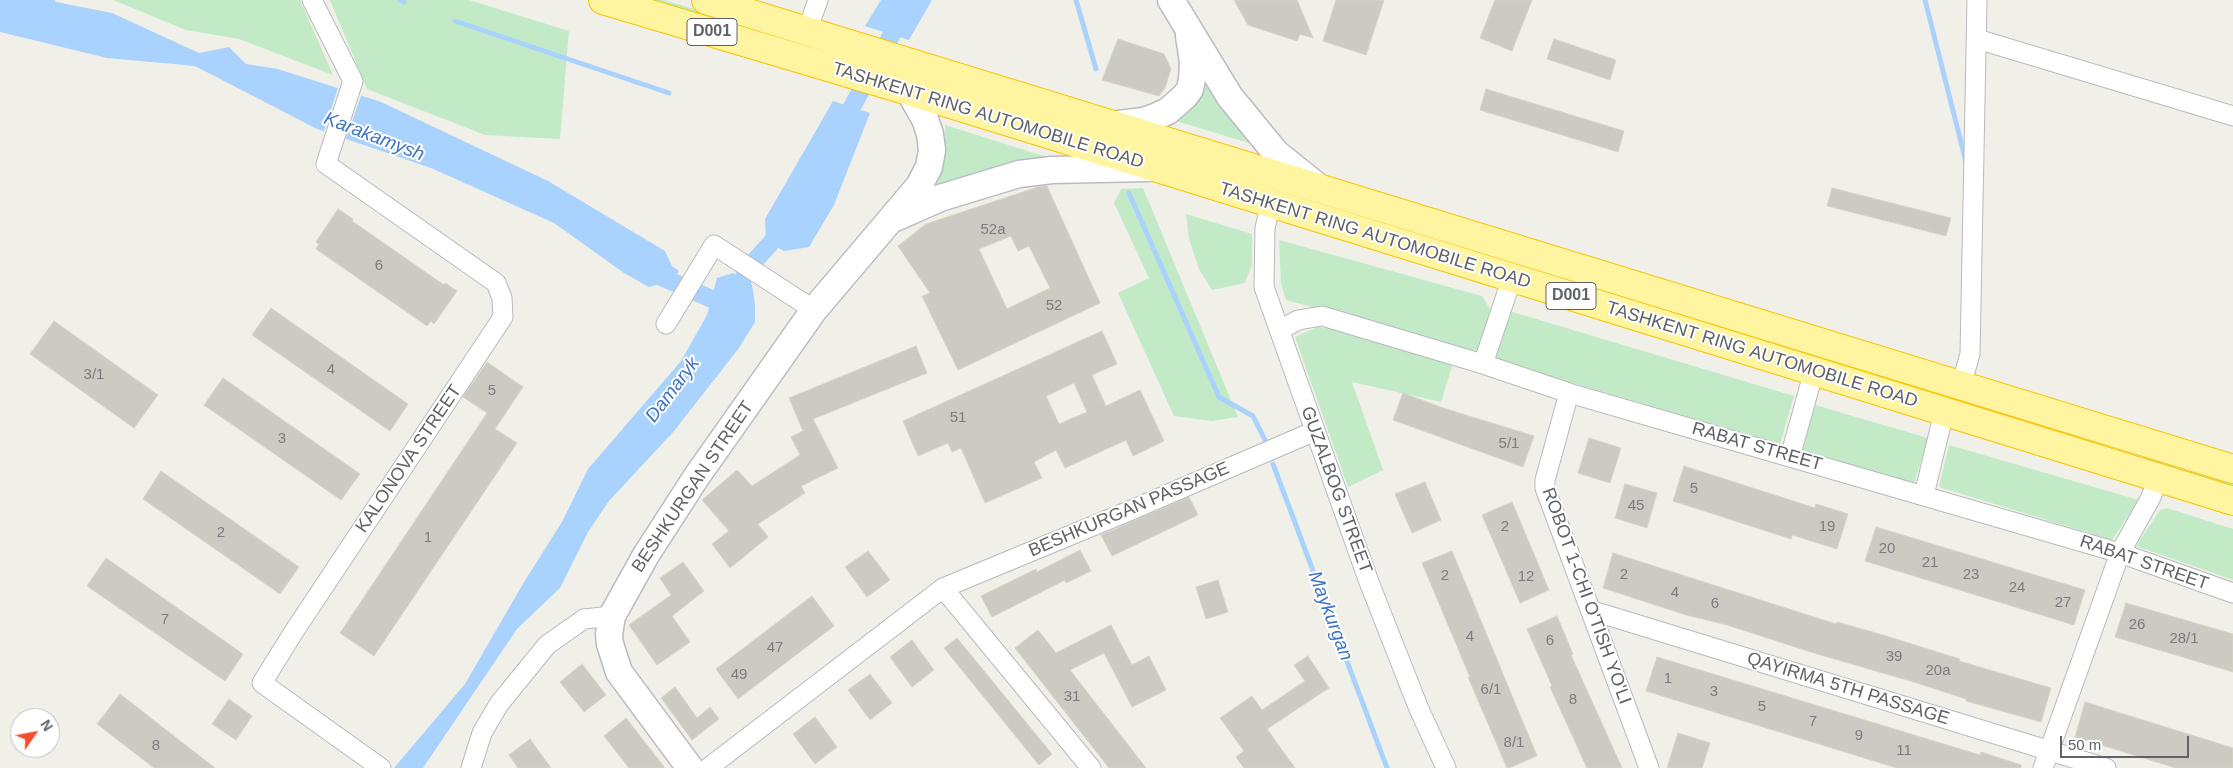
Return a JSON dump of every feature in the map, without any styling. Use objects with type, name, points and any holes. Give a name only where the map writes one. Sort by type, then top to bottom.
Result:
[{"type":"highway","name":"TASHKENT RING AUTOMOBILE ROAD","points":[[603,0],[909,91],[2233,501]]},
{"type":"highway","name":"TASHKENT RING AUTOMOBILE ROAD","points":[[706,0],[2233,469]]},
{"type":"highway","points":[[1456,260],[1465,234]]},
{"type":"highway","points":[[2120,466],[2129,438]]},
{"type":"main road","points":[[1171,0],[1230,97],[1276,153],[1321,189]]},
{"type":"main road","points":[[1111,124],[1143,121],[1155,117],[1168,110],[1185,96],[1192,79],[1193,62],[1186,26]]},
{"type":"main road","name":"BESHKURGAN STREET","points":[[690,768],[619,672],[610,644],[609,634],[612,616],[646,555],[697,476],[814,310],[919,186],[929,167],[932,150],[928,126],[909,91]]},
{"type":"main road","points":[[888,222],[940,198],[1019,174],[1052,170],[1156,168]]},
{"type":"street","name":"KALONOVA STREET","points":[[312,0],[353,81],[327,159],[496,283],[502,298],[503,317],[262,682],[379,766]]},
{"type":"street","points":[[817,34],[818,0]]},
{"type":"street","points":[[1961,386],[1970,354],[1977,0]]},
{"type":"street","points":[[1977,39],[2233,116]]},
{"type":"street","name":"GUZALBOG STREET","points":[[1271,203],[1265,228],[1264,287],[1314,431],[1419,709],[1446,768]]},
{"type":"street","points":[[666,324],[714,245],[814,310]]},
{"type":"street","points":[[1482,364],[1512,278]]},
{"type":"street","name":"RABAT STREET","points":[[1280,330],[1298,320],[1322,316],[1482,364],[1569,393],[2120,553],[2233,593]]},
{"type":"street","points":[[1790,457],[1814,371]]},
{"type":"street","name":"ROBOT 1-CHI O'TISH YO'LI","points":[[1569,393],[1545,480],[1545,488],[1648,768]]},
{"type":"street","points":[[1924,495],[1944,412]]},
{"type":"street","name":"BESHKURGAN PASSAGE","points":[[708,768],[943,588],[1120,515],[1314,431]]},
{"type":"street","points":[[2045,759],[2120,553],[2150,499],[2159,478]]},
{"type":"street","points":[[943,588],[1091,768]]},
{"type":"street","name":"QAYIRMA 5TH PASSAGE","points":[[1590,610],[2045,759],[2106,768]]},
{"type":"street","points":[[471,768],[482,734],[499,704],[547,645],[584,619],[612,616]]},
{"type":"green space","points":[[113,0],[300,0],[333,75],[239,39],[186,30]]},
{"type":"green space","points":[[330,0],[469,0],[569,31],[560,139],[485,135],[367,89]]},
{"type":"green space","points":[[628,0],[664,0],[821,47],[818,57]]},
{"type":"green space","points":[[1207,83],[1262,147],[1173,120]]},
{"type":"green space","points":[[945,125],[1050,158],[929,191],[945,152]]},
{"type":"green space","points":[[1143,188],[1238,417],[1212,421],[1174,416],[1118,293],[1149,278],[1114,203],[1121,189]]},
{"type":"green space","points":[[1186,214],[1252,234],[1252,265],[1245,283],[1212,290],[1199,269],[1189,239]]},
{"type":"green space","points":[[1279,240],[1482,296],[1490,309],[1482,346],[1474,351],[1286,300],[1281,283]]},
{"type":"green space","points":[[1499,254],[2106,439],[2102,452],[1496,266]]},
{"type":"green space","points":[[1506,310],[1794,396],[1780,444],[1492,359]]},
{"type":"green space","points":[[1317,327],[1352,332],[1454,360],[1441,402],[1352,382],[1383,470],[1348,487],[1295,337]]},
{"type":"green space","points":[[1815,405],[1928,438],[1914,484],[1802,452]]},
{"type":"green space","points":[[1949,445],[2139,500],[2112,540],[1939,487]]},
{"type":"green space","points":[[2146,454],[2233,480],[2233,491],[2143,463]]},
{"type":"green space","points":[[2167,508],[2233,529],[2233,580],[2136,546],[2160,510]]},
{"type":"water","points":[[0,0],[55,0],[56,2],[112,13],[199,53],[229,47],[246,64],[278,69],[381,102],[548,181],[665,251],[672,266],[679,271],[666,288],[660,284],[649,287],[624,273],[554,223],[431,168],[317,129],[195,66],[107,58],[0,32]]},
{"type":"water","points":[[881,0],[932,0],[909,40],[865,26]]},
{"type":"water","points":[[833,101],[870,113],[834,205],[809,247],[784,251],[766,241],[765,219]]},
{"type":"water","points":[[733,273],[752,285],[755,305],[755,322],[739,348],[674,431],[609,501],[588,532],[560,588],[517,629],[423,768],[394,768],[465,684],[524,582],[562,522],[588,469],[681,361],[707,315],[717,278]]},
{"type":"pier","points":[[339,85],[362,93],[345,141],[323,134]]},
{"type":"building","points":[[1234,0],[1297,0],[1313,38],[1300,34],[1297,41],[1248,25]]},
{"type":"building","points":[[1336,0],[1384,0],[1366,55],[1323,41]]},
{"type":"building","points":[[1495,0],[1532,0],[1512,51],[1480,38]]},
{"type":"building","points":[[1118,39],[1164,54],[1171,69],[1165,88],[1159,96],[1102,80]]},
{"type":"building","points":[[1554,39],[1616,60],[1610,80],[1547,59]]},
{"type":"building","points":[[1486,89],[1624,131],[1618,152],[1480,110]]},
{"type":"building","points":[[1041,186],[1047,186],[1100,303],[958,370],[922,296],[930,293],[898,246],[926,224]],"holes":[[[1011,236],[1018,251],[1029,246],[1050,288],[1007,309],[979,249]]]},
{"type":"building","points":[[1832,188],[1951,218],[1946,236],[1827,206]]},
{"type":"building","points":[[338,209],[353,219],[352,221],[444,285],[445,283],[457,291],[434,324],[431,321],[427,326],[316,249],[319,244],[316,242]]},
{"type":"building","points":[[271,308],[408,404],[390,431],[252,335]]},
{"type":"building","points":[[54,321],[158,395],[134,428],[30,354]]},
{"type":"building","points":[[1102,331],[1117,364],[1092,375],[1106,406],[1140,390],[1164,441],[1133,456],[1126,440],[1065,468],[1056,450],[1034,462],[1042,478],[985,503],[961,448],[952,452],[948,443],[918,456],[903,421]],"holes":[[[1074,383],[1087,412],[1059,424],[1046,396]]]},
{"type":"building","points":[[916,346],[927,373],[813,419],[838,468],[801,486],[805,493],[758,524],[768,537],[730,568],[712,544],[729,531],[702,500],[737,470],[752,486],[800,455],[791,437],[803,431],[789,398]]},
{"type":"building","points":[[487,362],[523,387],[495,429],[517,443],[374,656],[340,633],[487,413],[463,397]]},
{"type":"building","points":[[223,378],[360,474],[341,500],[204,405]]},
{"type":"building","points":[[1403,393],[1443,408],[1534,436],[1523,467],[1393,420]]},
{"type":"building","points":[[1589,438],[1621,448],[1610,483],[1578,473]]},
{"type":"building","points":[[1684,466],[1815,508],[1816,504],[1848,514],[1837,549],[1792,535],[1791,539],[1673,501]]},
{"type":"building","points":[[161,471],[299,567],[280,594],[143,499]]},
{"type":"building","points":[[1425,482],[1441,520],[1412,533],[1395,494]]},
{"type":"building","points":[[1625,484],[1657,493],[1647,528],[1615,518]]},
{"type":"building","points":[[1189,497],[1198,515],[1112,556],[1101,535]]},
{"type":"building","points":[[1512,502],[1549,590],[1520,603],[1482,515]]},
{"type":"building","points":[[1876,527],[2085,590],[2074,625],[1865,561]]},
{"type":"building","points":[[1080,550],[1091,571],[1066,583],[1065,580],[992,617],[981,596],[1036,569],[1037,572]]},
{"type":"building","points":[[868,551],[890,580],[867,597],[845,567]]},
{"type":"building","points":[[1452,551],[1537,756],[1509,768],[1507,768],[1468,677],[1470,677],[1422,563]]},
{"type":"building","points":[[1613,553],[1836,624],[1837,622],[1883,635],[1960,659],[1959,661],[2051,688],[2041,722],[1966,701],[1966,699],[1917,683],[1727,625],[1686,615],[1603,588]]},
{"type":"building","points":[[106,558],[243,654],[225,681],[87,586]]},
{"type":"building","points":[[683,562],[704,591],[672,616],[690,642],[657,665],[629,625],[671,595],[660,578]]},
{"type":"building","points":[[1218,580],[1228,612],[1206,619],[1196,587]]},
{"type":"building","points":[[812,596],[834,626],[738,699],[716,669]]},
{"type":"building","points":[[2126,603],[2233,634],[2233,672],[2115,637]]},
{"type":"building","points":[[1557,616],[1573,654],[1571,655],[1622,768],[1587,768],[1550,687],[1552,686],[1527,629]]},
{"type":"building","points":[[1111,625],[1132,665],[1149,656],[1166,690],[1132,707],[1104,653],[1070,670],[1146,768],[1109,768],[1015,648],[1038,630],[1056,653]]},
{"type":"building","points":[[957,638],[1052,754],[1039,765],[944,648]]},
{"type":"building","points":[[912,640],[934,670],[912,687],[890,657]]},
{"type":"building","points":[[1308,656],[1329,688],[1267,729],[1295,768],[1244,768],[1236,757],[1244,751],[1220,718],[1252,696],[1262,710],[1305,681],[1294,665]]},
{"type":"building","points":[[1657,657],[1980,755],[1981,752],[2021,765],[2021,768],[1897,768],[1646,691]]},
{"type":"building","points":[[582,664],[606,695],[584,712],[560,682]]},
{"type":"building","points":[[870,674],[892,703],[870,720],[848,690]]},
{"type":"building","points":[[675,687],[697,718],[710,707],[719,719],[692,740],[661,698]]},
{"type":"building","points":[[120,694],[215,768],[154,768],[97,724]]},
{"type":"building","points":[[229,699],[252,716],[236,740],[212,724]]},
{"type":"building","points":[[2085,702],[2233,748],[2233,768],[2176,768],[2075,737]]},
{"type":"building","points":[[815,717],[837,747],[815,764],[793,734]]},
{"type":"building","points":[[626,718],[665,768],[629,768],[604,736]]},
{"type":"building","points":[[1678,733],[1710,743],[1702,768],[1667,768]]},
{"type":"building","points":[[530,739],[551,768],[518,768],[509,755]]},
{"type":"waterway","points":[[400,0],[404,2]]},
{"type":"waterway","name":"Damaryk","points":[[841,127],[892,34],[915,0]]},
{"type":"waterway","name":"Maykurgan","points":[[1076,0],[1096,69]]},
{"type":"waterway","points":[[1925,0],[1966,162]]},
{"type":"waterway","points":[[455,21],[669,93]]},
{"type":"waterway","name":"Maykurgan","points":[[1129,193],[1219,397],[1253,416],[1266,442]]},
{"type":"waterway","name":"Damaryk","points":[[733,300],[749,267],[779,234],[784,225]]},
{"type":"waterway","name":"Karakamysh","points":[[650,272],[730,307]]},
{"type":"waterway","name":"Maykurgan","points":[[1273,464],[1387,768]]}]
